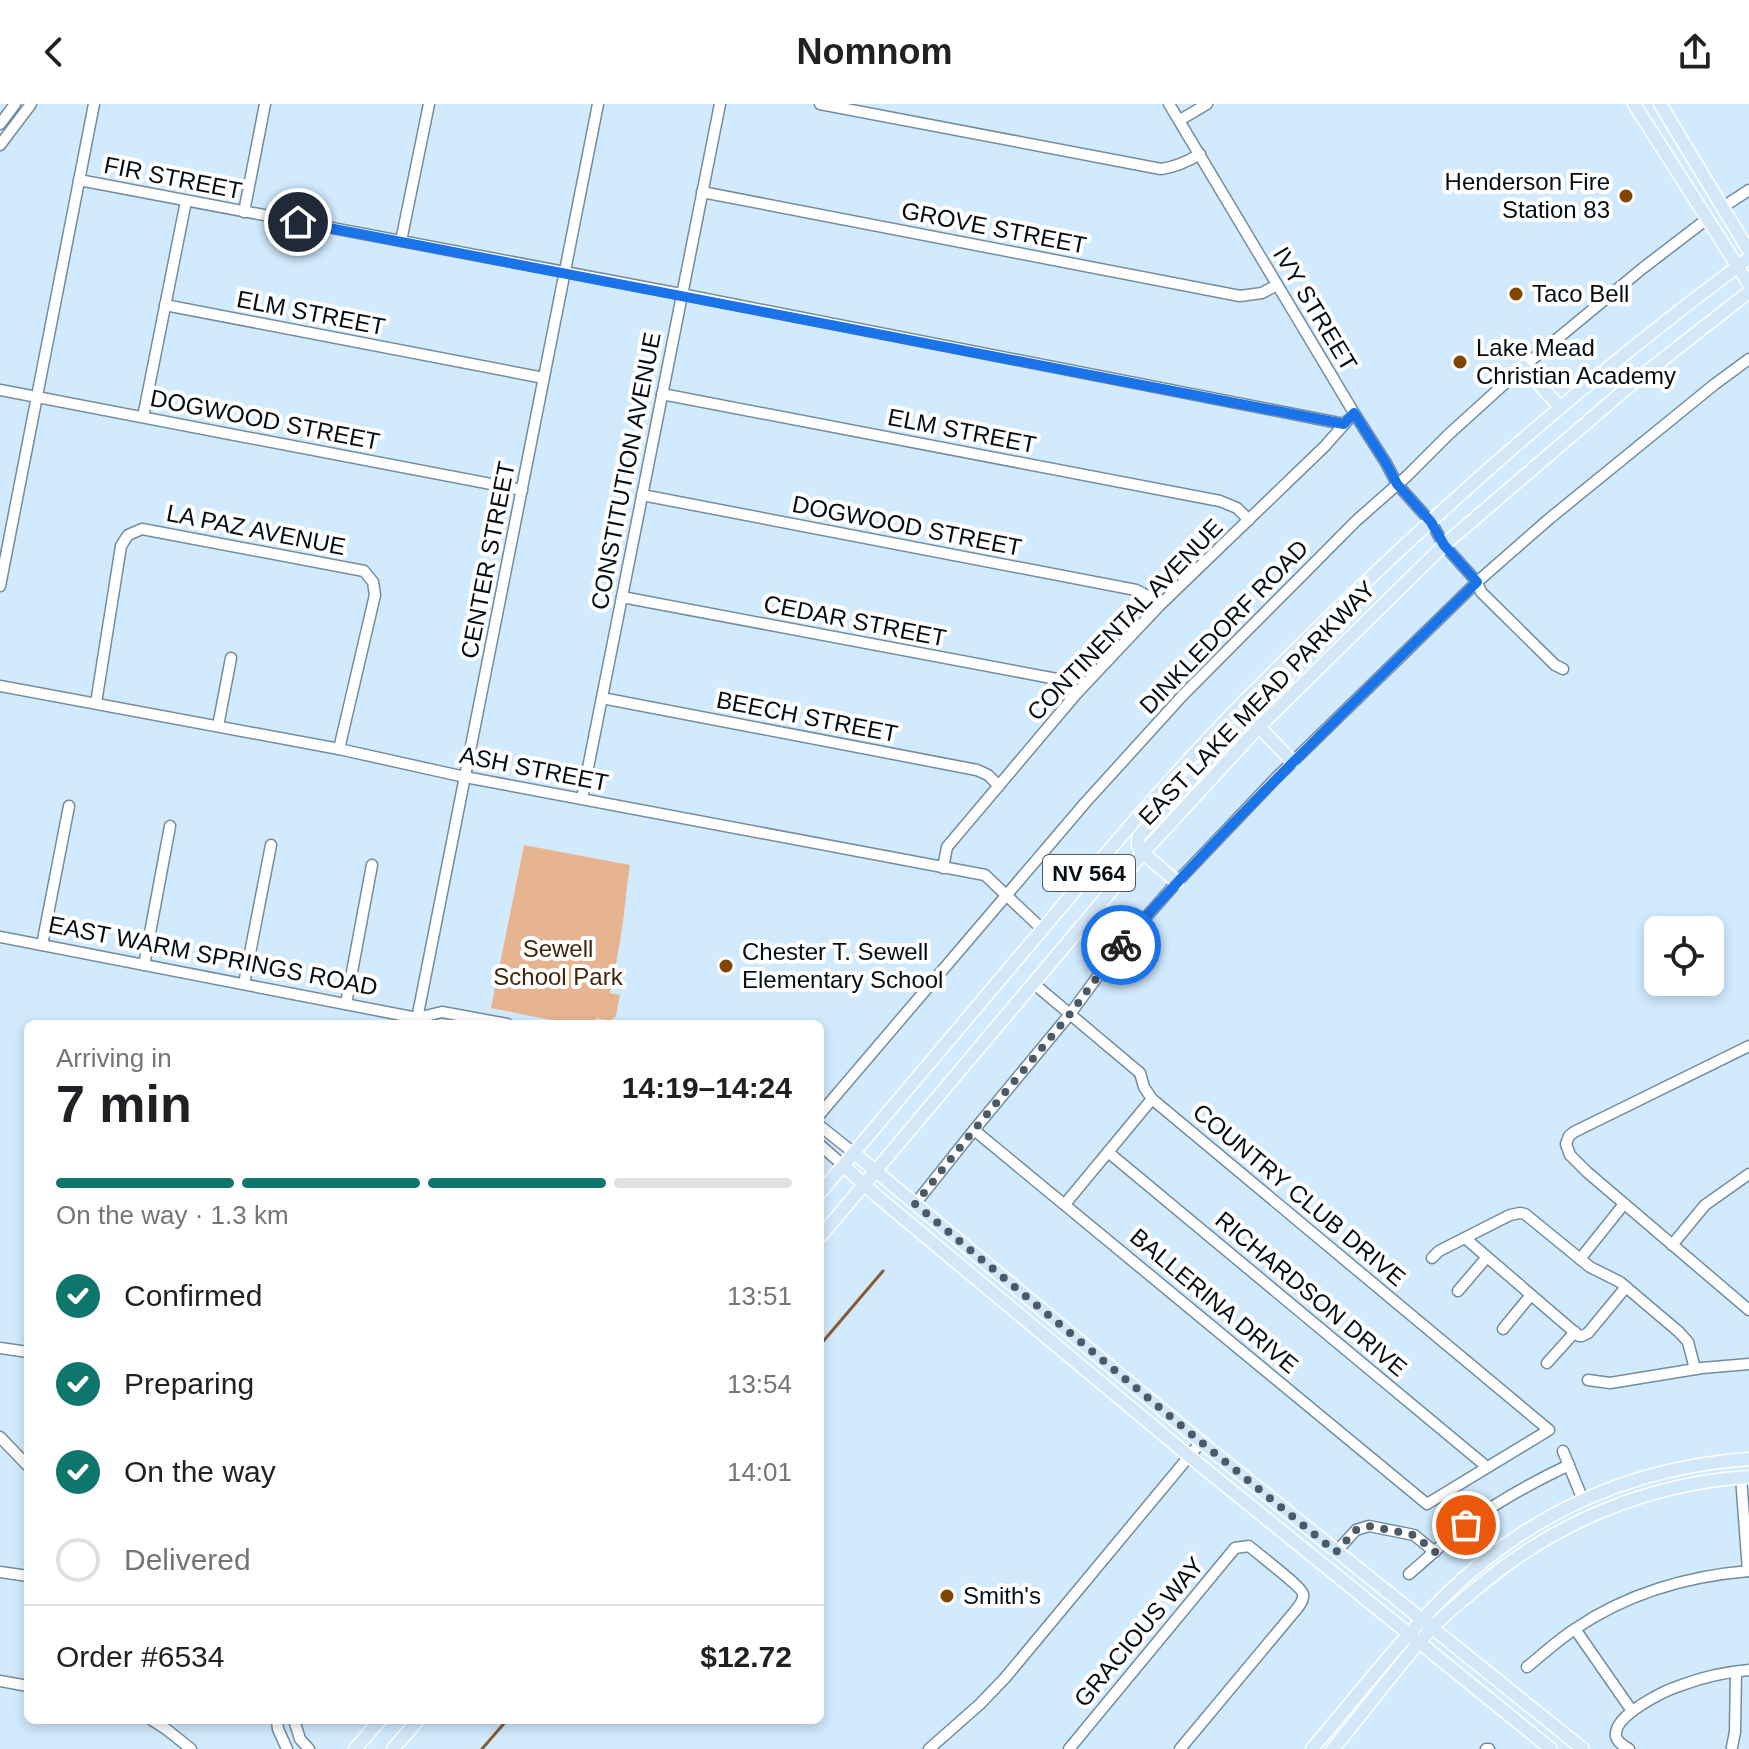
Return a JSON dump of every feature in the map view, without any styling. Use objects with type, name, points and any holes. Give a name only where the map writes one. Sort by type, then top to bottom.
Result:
[{"type":"main road","points":[[1634,104],[1749,284]]},
{"type":"main road","points":[[1644,120],[1661,106],[1749,251]]},
{"type":"main road","name":"EAST LAKE MEAD PARKWAY","points":[[824,1188],[1105,854],[1230,716],[1431,522],[1560,407],[1749,258]]},
{"type":"main road","name":"EAST LAKE MEAD PARKWAY","points":[[824,1232],[1143,853],[1259,727],[1444,545],[1634,382],[1749,292]]},
{"type":"main road","points":[[1523,367],[1560,407]]},
{"type":"main road","points":[[1292,761],[1254,721],[1254,715],[1286,680],[1300,646]]},
{"type":"main road","points":[[1177,882],[1138,847],[1139,836],[1209,760],[1230,716]]},
{"type":"main road","points":[[854,1153],[1201,1442],[1583,1749]]},
{"type":"main road","points":[[844,1166],[1189,1456],[1551,1749]]},
{"type":"main road","points":[[1068,1355],[1080,1342]]},
{"type":"main road","points":[[1312,1749],[1428,1624],[1455,1586],[1545,1518],[1615,1486],[1659,1473],[1749,1459]]},
{"type":"main road","points":[[1428,1624],[1540,1542],[1578,1521],[1657,1492],[1699,1482],[1745,1477]]},
{"type":"main road","points":[[1333,1749],[1414,1639]]},
{"type":"main road","points":[[355,1749],[377,1724]]},
{"type":"main road","points":[[393,1749],[415,1724]]},
{"type":"street","points":[[0,124],[15,104]]},
{"type":"street","points":[[0,145],[31,104]]},
{"type":"street","points":[[1,578],[94,104]]},
{"type":"street","points":[[244,212],[265,104]]},
{"type":"street","points":[[401,241],[429,104]]},
{"type":"street","name":"CENTER STREET","points":[[417,1020],[598,104]]},
{"type":"street","name":"CONSTITUTION AVENUE","points":[[582,798],[720,104]]},
{"type":"street","points":[[820,104],[1161,169],[1186,163],[1200,154]]},
{"type":"street","name":"IVY STREET","points":[[1169,104],[1397,484],[1431,522],[1444,545],[1477,582],[1481,592],[1555,665],[1563,669]]},
{"type":"street","points":[[1180,120],[1207,104]]},
{"type":"street","name":"FIR STREET","points":[[79,180],[1344,424]]},
{"type":"street","points":[[1723,207],[1749,190]]},
{"type":"street","name":"GROVE STREET","points":[[702,192],[1240,296],[1262,293],[1277,285]]},
{"type":"street","points":[[143,417],[186,201]]},
{"type":"street","name":"DINKLEDORF ROAD","points":[[824,1109],[1006,894],[1183,695],[1357,520],[1523,367],[1707,219]]},
{"type":"street","name":"ELM STREET","points":[[165,305],[544,378]]},
{"type":"street","points":[[915,1204],[1070,1014],[1118,949],[1292,761],[1477,582],[1549,519],[1749,359]]},
{"type":"street","name":"DOGWOOD STREET","points":[[0,390],[522,490]]},
{"type":"street","name":"ELM STREET","points":[[662,394],[1220,501],[1237,508],[1249,520]]},
{"type":"street","name":"CONTINENTAL AVENUE","points":[[943,868],[947,847],[1077,693],[1159,606],[1325,446],[1354,413]]},
{"type":"street","name":"DOGWOOD STREET","points":[[642,495],[1136,590],[1159,606]]},
{"type":"street","name":"LA PAZ AVENUE","points":[[96,703],[121,546],[128,535],[142,529],[276,554],[364,571],[373,582],[375,595],[339,749]]},
{"type":"street","name":"CEDAR STREET","points":[[622,597],[1057,679],[1077,693]]},
{"type":"street","points":[[218,726],[231,658]]},
{"type":"street","name":"ASH STREET","points":[[0,686],[985,875],[1042,929]]},
{"type":"street","name":"BEECH STREET","points":[[602,698],[977,770],[988,775],[999,786]]},
{"type":"street","points":[[42,945],[69,806]]},
{"type":"street","points":[[144,965],[170,826]]},
{"type":"street","points":[[244,984],[271,845]]},
{"type":"street","points":[[346,1004],[372,865]]},
{"type":"street","name":"EAST WARM SPRINGS ROAD","points":[[0,937],[346,1004],[413,1020]]},
{"type":"street","name":"COUNTRY CLUB DRIVE","points":[[1033,983],[1140,1073],[1152,1099],[1549,1430],[1487,1467]]},
{"type":"street","name":"EAST WARM SPRINGS ROAD","points":[[420,1020],[442,1012],[485,1020]]},
{"type":"street","points":[[1747,1050],[1574,1132],[1566,1144],[1572,1158],[1749,1310]]},
{"type":"street","points":[[1065,1204],[1152,1099]]},
{"type":"street","points":[[824,1129],[854,1153]]},
{"type":"street","name":"BALLERINA DRIVE","points":[[974,1130],[1427,1504],[1487,1467]]},
{"type":"street","points":[[824,1148],[844,1166]]},
{"type":"street","name":"RICHARDSON DRIVE","points":[[1108,1152],[1487,1467]]},
{"type":"street","points":[[1672,1245],[1705,1205],[1749,1174]]},
{"type":"street","points":[[1580,1259],[1624,1204]]},
{"type":"street","points":[[1432,1258],[1439,1251],[1510,1215],[1520,1213],[1528,1216],[1590,1267],[1626,1287],[1685,1338],[1695,1369]]},
{"type":"street","points":[[1465,1238],[1582,1336],[1588,1333],[1626,1287]]},
{"type":"street","points":[[1458,1291],[1487,1257]]},
{"type":"street","points":[[1503,1329],[1531,1295]]},
{"type":"street","points":[[1547,1363],[1575,1332]]},
{"type":"street","points":[[0,1348],[24,1351]]},
{"type":"street","points":[[1588,1380],[1610,1383],[1749,1364]]},
{"type":"street","points":[[0,1437],[24,1462]]},
{"type":"street","points":[[929,1749],[1005,1678],[1201,1442]]},
{"type":"street","points":[[1563,1451],[1583,1500]]},
{"type":"street","points":[[1409,1574],[1466,1525],[1524,1487],[1569,1465]]},
{"type":"street","points":[[1527,1667],[1575,1629],[1646,1593],[1697,1578],[1748,1571],[1745,1477]]},
{"type":"street","points":[[1336,1552],[1356,1530],[1369,1526],[1414,1535],[1435,1552]]},
{"type":"street","name":"GRACIOUS WAY","points":[[1069,1749],[1235,1548],[1249,1546],[1298,1585],[1303,1597],[1295,1611],[1180,1749]]},
{"type":"street","points":[[0,1572],[24,1575]]},
{"type":"street","points":[[1575,1629],[1632,1711]]},
{"type":"street","points":[[1629,1749],[1616,1737],[1619,1727],[1632,1711],[1682,1684],[1749,1670]]},
{"type":"street","points":[[1732,1747],[1736,1672]]},
{"type":"street","points":[[0,1681],[24,1685]]},
{"type":"street","points":[[158,1724],[191,1749]]},
{"type":"street","points":[[278,1724],[283,1747]]},
{"type":"street","points":[[297,1724],[300,1739],[309,1749]]},
{"type":"green space","name":"Sewell School Park","points":[[524,845],[630,865],[610,993],[620,995],[616,1016],[611,1020],[551,1020],[491,1008]]},
{"type":"waterway","points":[[824,1340],[883,1271]]},
{"type":"waterway","points":[[482,1749],[504,1724]]},
{"type":"way so far","points":[[1121,945],[1070,1014],[915,1204],[1336,1552],[1353,1532],[1369,1526],[1414,1535],[1435,1552],[1466,1525]]},
{"type":"place","name":"Henderson Fire Station 83","points":[[1626,196]]},
{"type":"place","name":"Taco Bell","points":[[1516,294]]},
{"type":"place","name":"Lake Mead Christian Academy","points":[[1460,362]]},
{"type":"place","name":"Chester T. Sewell Elementary School","points":[[726,966]]},
{"type":"place","name":"Smith's","points":[[947,1596]]},
{"type":"route","points":[[298,222],[1344,424],[1354,413],[1397,484],[1477,582],[1276,778],[1121,945]]}]
